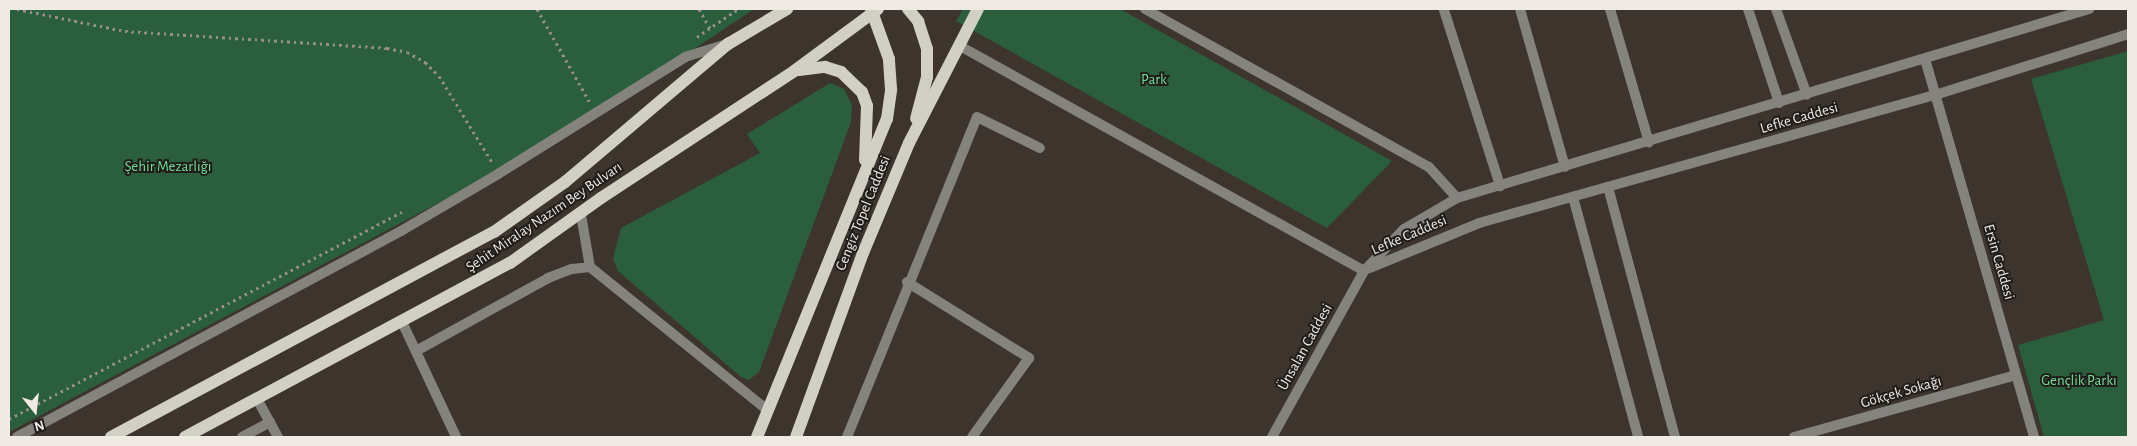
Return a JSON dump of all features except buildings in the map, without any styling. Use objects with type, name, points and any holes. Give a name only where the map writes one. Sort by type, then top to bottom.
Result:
[{"type":"main road","name":"Şehit Miralay Nazım Bey Bulvarı","points":[[111,437],[494,232],[565,182],[728,44],[787,9]]},
{"type":"main road","points":[[908,9],[918,21],[927,49],[927,78],[909,143]]},
{"type":"main road","name":"Cengiz Topel Caddesi","points":[[796,437],[863,254],[909,143],[978,9]]},
{"type":"main road","name":"Şehit Miralay Nazım Bey Bulvarı","points":[[185,437],[502,268],[581,215],[601,198],[794,71],[874,10]]},
{"type":"main road","name":"Cengiz Topel Caddesi","points":[[757,437],[886,119],[891,89],[889,59],[874,10]]},
{"type":"main road","points":[[794,71],[825,67],[853,80],[862,92],[867,106],[865,172]]},
{"type":"street","points":[[1145,9],[1429,167],[1456,198]]},
{"type":"street","points":[[1444,9],[1500,186]]},
{"type":"street","points":[[1520,9],[1565,167]]},
{"type":"street","points":[[1610,9],[1649,142]]},
{"type":"street","points":[[1748,9],[1779,103]]},
{"type":"street","points":[[1776,9],[1807,95]]},
{"type":"street","name":"Lefke Caddesi","points":[[1364,271],[1404,229],[1456,198],[1807,95],[2089,9]]},
{"type":"street","name":"Lefke Caddesi","points":[[1364,271],[1479,223],[1936,95],[2128,34]]},
{"type":"street","points":[[16,437],[400,231],[498,174],[685,57],[728,44]]},
{"type":"street","points":[[960,46],[1364,271]]},
{"type":"street","name":"Ersin Caddesi","points":[[1925,59],[2034,437]]},
{"type":"street","points":[[847,437],[908,282],[977,117],[1040,148]]},
{"type":"street","points":[[1608,187],[1675,437]]},
{"type":"street","points":[[1573,197],[1638,437]]},
{"type":"street","points":[[581,215],[590,267],[767,410]]},
{"type":"street","points":[[416,351],[548,278],[572,269],[590,267]]},
{"type":"street","name":"Ünsalan Caddesi","points":[[1272,437],[1364,271]]},
{"type":"street","points":[[908,282],[1029,358],[972,437]]},
{"type":"street","points":[[402,322],[456,437]]},
{"type":"street","name":"Gökçek Sokağı","points":[[1794,437],[2016,375]]},
{"type":"street","points":[[257,399],[278,437]]},
{"type":"street","points":[[242,437],[270,422]]},
{"type":"path","points":[[17,9],[125,31],[387,48],[407,52],[425,62],[439,76],[498,174]]},
{"type":"path","points":[[537,9],[591,104]]},
{"type":"path","points":[[699,9],[710,28]]},
{"type":"path","points":[[9,418],[406,210]]},
{"type":"green space","name":"Şehir Mezarlığı","points":[[9,9],[754,9],[642,84],[500,170],[9,432]]},
{"type":"green space","name":"Park","points":[[963,9],[1120,9],[1392,161],[1327,228],[956,21]]},
{"type":"green space","name":"Gençlik Parkı","points":[[2128,51],[2128,437],[2044,437],[2018,345],[2104,320],[2031,79]]},
{"type":"green space","points":[[830,83],[844,89],[852,105],[851,122],[759,372],[749,380],[741,377],[618,271],[613,259],[621,228],[760,153],[747,134]]}]
